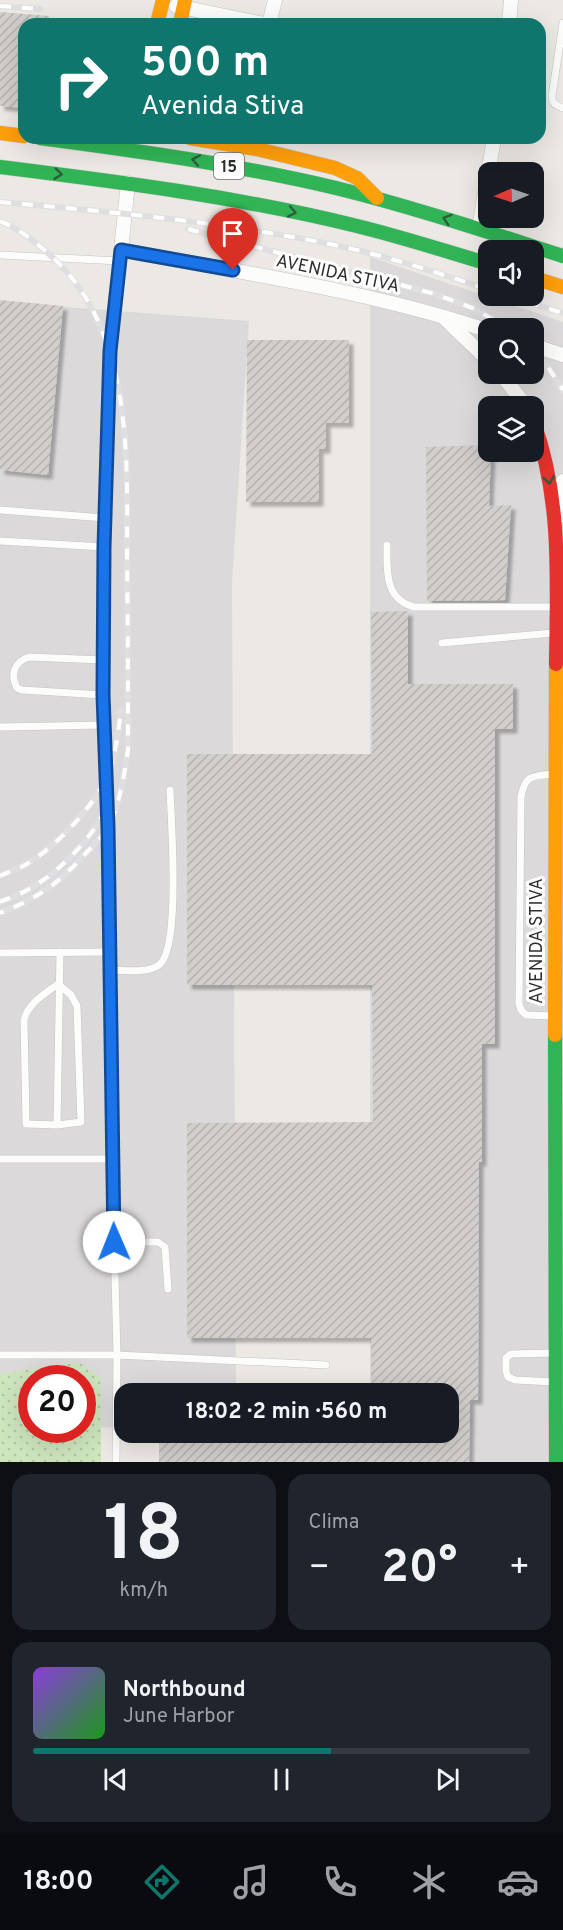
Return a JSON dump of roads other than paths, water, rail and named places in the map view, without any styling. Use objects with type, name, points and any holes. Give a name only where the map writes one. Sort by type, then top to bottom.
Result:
[{"type":"main road","points":[[159,18],[163,1]]},
{"type":"main road","points":[[0,133],[18,135]]},
{"type":"main road","name":"15","points":[[104,144],[255,171],[377,198],[563,256]]},
{"type":"main road","points":[[227,144],[335,168],[357,178],[377,198]]},
{"type":"main road","name":"15","points":[[0,167],[218,197],[337,221],[478,261]]},
{"type":"main road","points":[[544,281],[563,287]]},
{"type":"main road","name":"AVENIDA STIVA","points":[[544,454],[557,545],[555,774],[558,868],[554,1016],[556,1353],[560,1382],[556,1462]]},
{"type":"street","points":[[270,18],[275,0]]},
{"type":"street","points":[[163,1],[240,18]]},
{"type":"street","points":[[507,1],[508,18]]},
{"type":"street","points":[[479,229],[493,144]]},
{"type":"street","points":[[121,256],[129,183]]},
{"type":"street","name":"AVENIDA STIVA","points":[[121,256],[322,287],[439,314],[478,350]]},
{"type":"street","points":[[439,314],[478,327]]},
{"type":"street","points":[[544,349],[563,355]]},
{"type":"street","points":[[509,384],[518,396]]},
{"type":"street","points":[[557,545],[563,481]]},
{"type":"lane","points":[[563,23],[552,96],[555,105],[563,108]]},
{"type":"lane","points":[[0,255],[121,256],[110,351],[104,547],[103,695],[108,828],[108,952],[117,1355],[116,1462]]},
{"type":"lane","points":[[0,510],[105,518]]},
{"type":"lane","points":[[0,541],[104,547]]},
{"type":"lane","points":[[387,545],[387,571],[390,586],[398,600],[405,604],[557,608]]},
{"type":"lane","points":[[442,643],[556,633]]},
{"type":"lane","points":[[103,695],[22,690],[17,688],[13,675],[15,666],[21,660],[29,657],[104,660]]},
{"type":"lane","points":[[0,727],[104,726]]},
{"type":"lane","points":[[554,1016],[526,1015],[519,1003],[521,796],[529,777],[555,774]]},
{"type":"lane","points":[[109,970],[144,969],[157,966],[168,951],[173,909],[170,790]]},
{"type":"lane","points":[[57,1125],[60,952]]},
{"type":"lane","points":[[0,953],[108,952]]},
{"type":"lane","points":[[58,984],[71,995],[77,1006],[81,1122],[57,1125],[26,1124],[24,1020],[26,1011],[58,984]]},
{"type":"lane","points":[[0,1159],[112,1159]]},
{"type":"lane","points":[[114,1242],[159,1242],[165,1247],[168,1289]]},
{"type":"lane","points":[[556,1353],[511,1354],[506,1358],[506,1371],[508,1377],[515,1380],[560,1382]]},
{"type":"lane","points":[[0,1355],[117,1355],[326,1365]]},
{"type":"railway","points":[[0,6],[40,9]]},
{"type":"railway","points":[[0,202],[173,219],[259,231],[381,256],[478,286]]},
{"type":"railway","points":[[0,221],[16,229],[42,248],[72,279],[95,314],[110,352],[125,436],[127,479],[128,750],[116,809],[101,837],[48,888],[26,902],[0,913]]},
{"type":"railway","points":[[188,229],[435,294],[475,309],[490,318]]},
{"type":"railway","points":[[540,306],[563,313]]},
{"type":"railway","points":[[544,362],[563,390]]},
{"type":"railway","points":[[0,876],[37,858],[73,825],[94,799],[111,766],[121,711]]},
{"type":"railway","points":[[0,902],[18,895],[57,870],[98,824],[110,799]]}]
